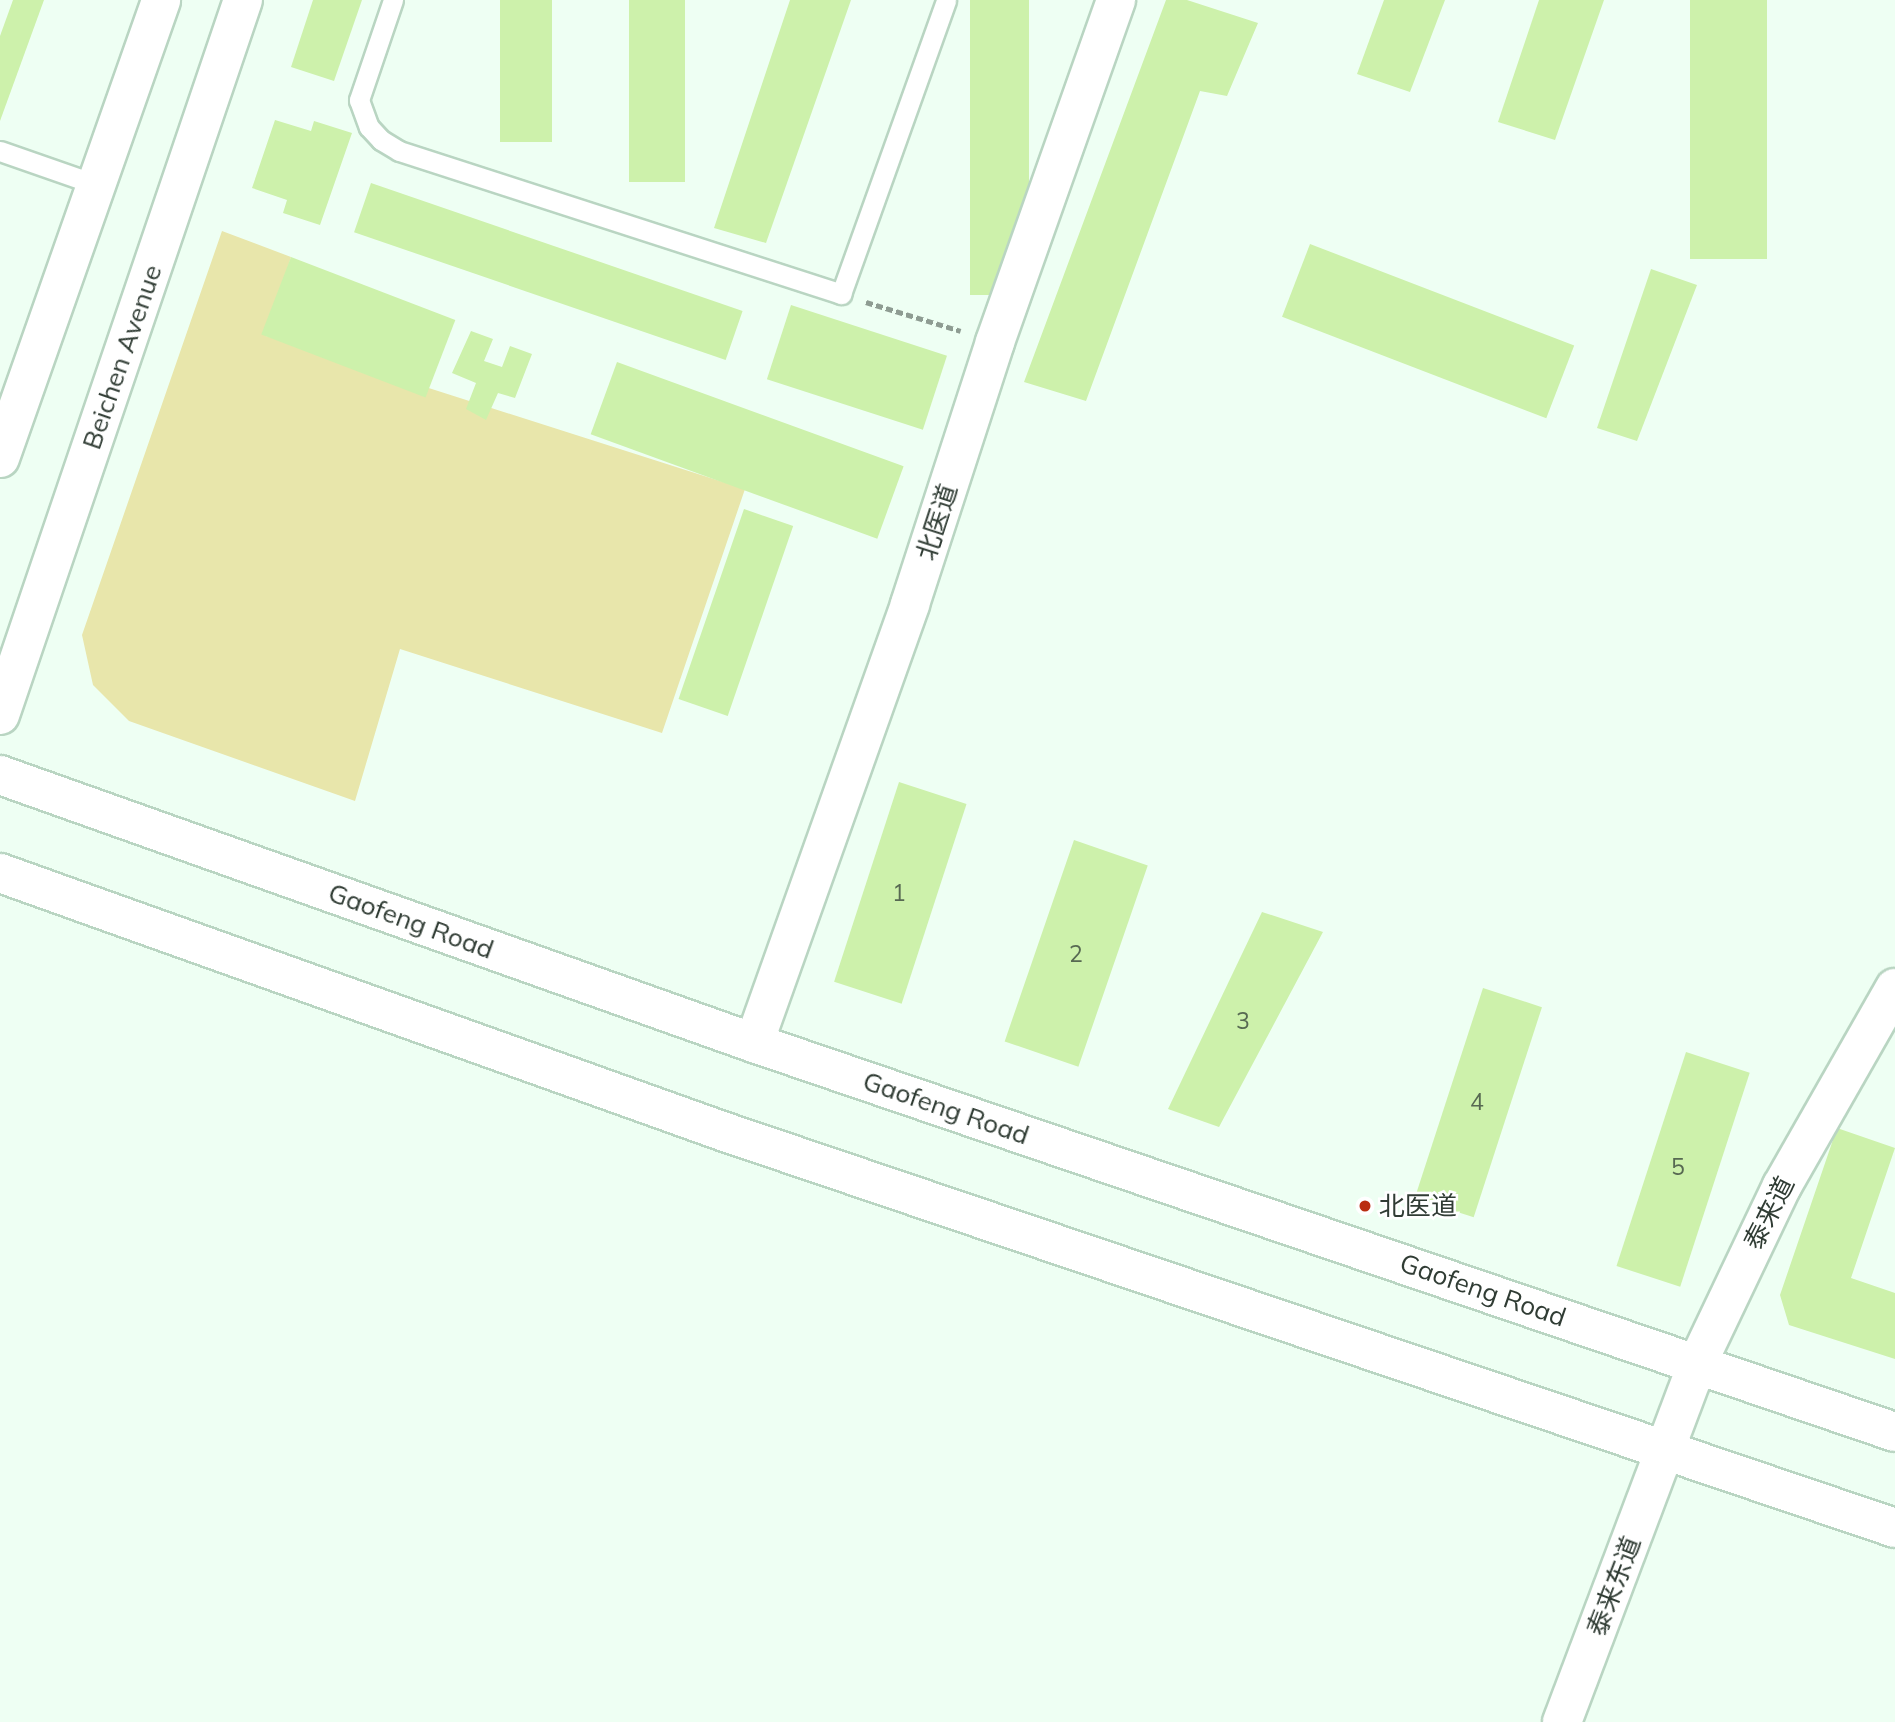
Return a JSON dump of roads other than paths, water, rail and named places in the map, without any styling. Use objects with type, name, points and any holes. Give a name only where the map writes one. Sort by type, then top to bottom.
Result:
[{"type":"main road","points":[[0,458],[161,0]]},
{"type":"main road","name":"Beichen Avenue","points":[[0,715],[243,0]]},
{"type":"main road","name":"北医道","points":[[754,1043],[910,604],[995,342],[1116,0]]},
{"type":"main road","name":"Gaofeng Road","points":[[0,775],[754,1043],[1895,1432]]},
{"type":"main road","points":[[0,873],[724,1132],[1895,1528]]},
{"type":"main road","name":"泰来道","points":[[1665,1449],[1697,1364],[1782,1186],[1895,988]]},
{"type":"main road","name":"泰来东道","points":[[1562,1722],[1665,1449]]},
{"type":"lane","points":[[393,0],[359,100],[369,127],[382,140],[399,151],[841,294],[946,0]]},
{"type":"lane","points":[[0,151],[95,184]]},
{"type":"place","name":"北医道","points":[[1365,1206]]}]
